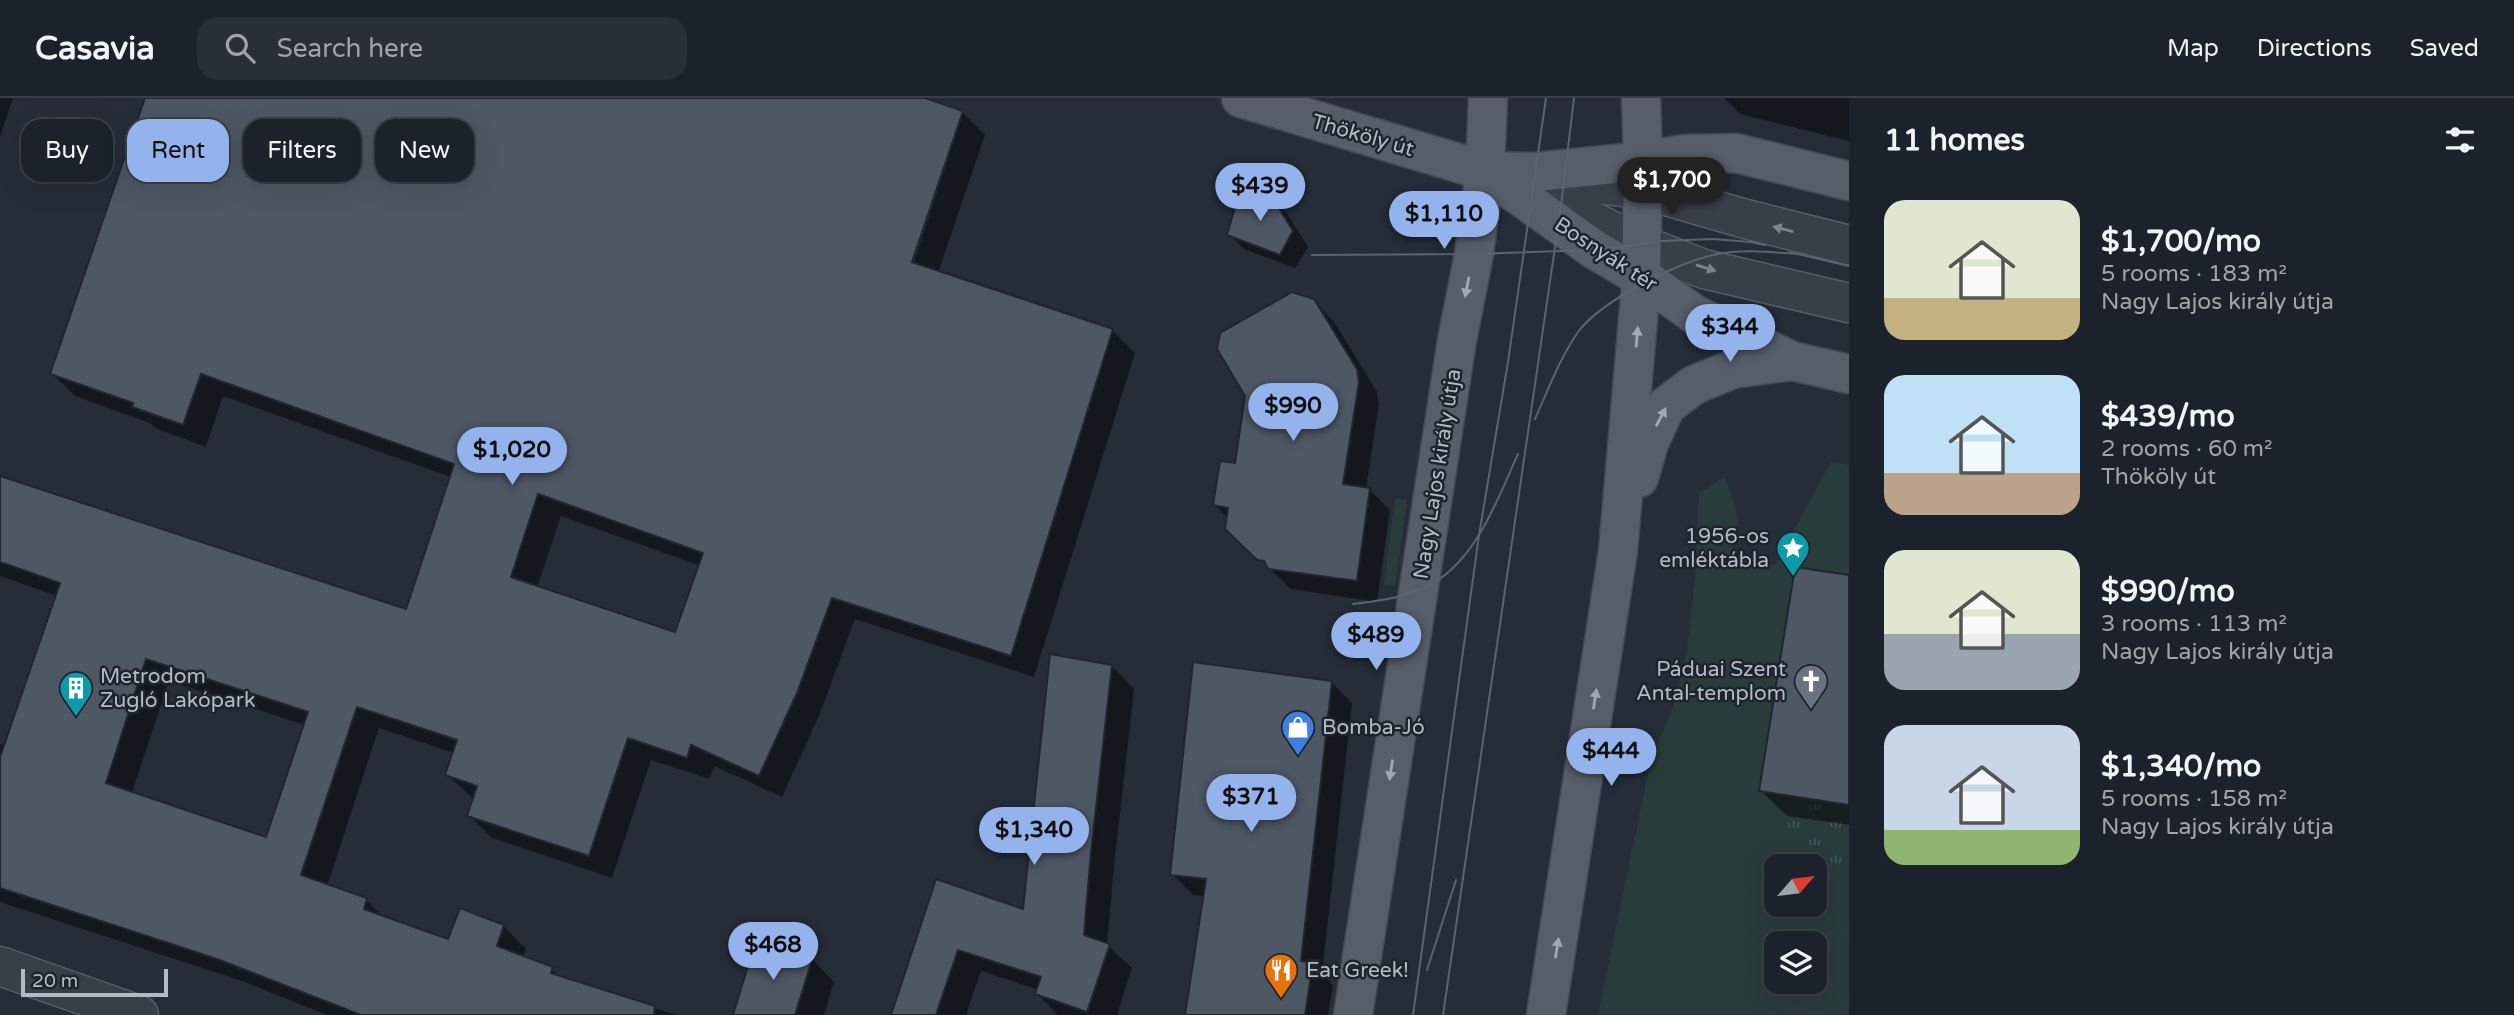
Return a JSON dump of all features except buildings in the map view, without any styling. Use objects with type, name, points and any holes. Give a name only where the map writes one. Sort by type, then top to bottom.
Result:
[{"type":"main road","name":"Nagy Lajos király útja","points":[[1353,1015],[1457,340],[1474,254],[1485,171],[1488,98]]},
{"type":"main road","points":[[1546,1015],[1618,551],[1641,260],[1642,98]]},
{"type":"main road","name":"Thököly út","points":[[1272,102],[1485,171]]},
{"type":"main road","points":[[1485,171],[1643,175],[1684,154],[1737,153],[1849,181]]},
{"type":"main road","name":"Bosnyák tér","points":[[1485,171],[1595,250],[1641,260],[1694,314],[1792,361],[1849,374]]},
{"type":"main road","points":[[1618,551],[1649,443],[1666,406],[1694,385],[1732,369],[1792,361]]},
{"type":"street","points":[[1643,175],[1732,216],[1849,246]]},
{"type":"street","name":"Bosnyák tér","points":[[1641,260],[1704,269],[1849,303]]},
{"type":"street","points":[[0,966],[139,1015]]},
{"type":"green space","points":[[1831,462],[1849,465],[1849,1015],[1598,1015],[1651,759],[1673,707],[1687,652],[1695,580],[1699,493],[1724,477],[1737,517],[1736,535],[1729,557],[1775,565]]},
{"type":"green space","points":[[1395,499],[1407,500],[1395,586],[1384,585]]},
{"type":"green space","points":[[1792,796],[1849,805],[1849,864],[1827,865],[1827,854],[1780,854]]},
{"type":"tram line","points":[[1413,1015],[1479,535],[1508,362],[1546,98]]},
{"type":"tram line","points":[[1443,1015],[1561,206],[1574,98]]},
{"type":"tram line","points":[[1312,255],[1595,250],[1662,241],[1713,239],[1765,245]]},
{"type":"tram line","points":[[1535,419],[1560,363],[1578,332],[1604,307],[1623,295],[1683,265],[1717,254],[1747,251],[1798,254]]},
{"type":"tram line","points":[[1789,252],[1849,266]]},
{"type":"tram line","points":[[1353,604],[1405,595],[1426,587],[1450,571],[1475,541],[1485,524],[1518,454]]},
{"type":"tram line","points":[[1427,970],[1456,880]]},
{"type":"place","name":"1956-os emléktábla","points":[[1793,578]]},
{"type":"place","name":"Páduai Szent Antal-templom","points":[[1811,711]]},
{"type":"place","name":"Metrodom Zugló Lakópark","points":[[76,718]]},
{"type":"place","name":"Bomba-Jó","points":[[1298,757]]},
{"type":"place","name":"Eat Greek!","points":[[1281,1000]]}]
